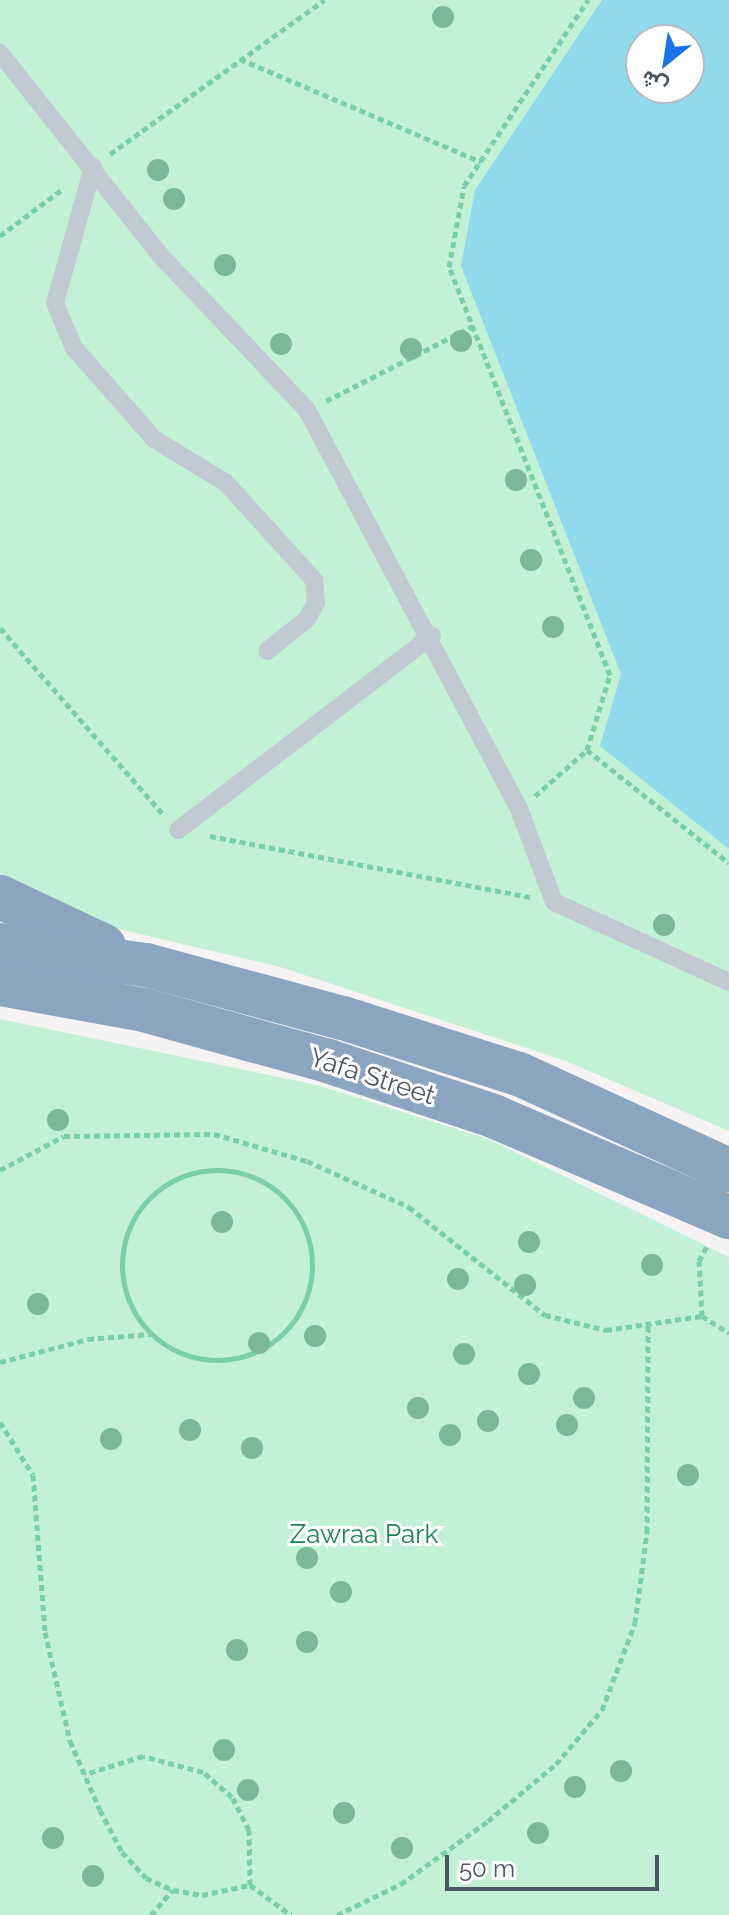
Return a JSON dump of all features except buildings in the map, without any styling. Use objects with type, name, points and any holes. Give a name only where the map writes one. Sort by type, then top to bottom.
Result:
[{"type":"highway","points":[[0,897],[146,965]]},
{"type":"highway","name":"Yafa Street","points":[[0,945],[146,965],[519,1074],[729,1170]]},
{"type":"highway","name":"Yafa Street","points":[[0,984],[144,1010],[493,1116],[729,1217]]},
{"type":"highway","points":[[0,1013],[144,1010]]},
{"type":"lane","points":[[0,53],[160,255],[307,410],[432,636],[519,809],[554,902],[729,982]]},
{"type":"lane","points":[[93,167],[55,303],[74,348],[154,439],[226,483],[314,580],[316,602],[307,619],[267,651]]},
{"type":"lane","points":[[178,830],[432,636]]},
{"type":"path","points":[[0,236],[324,0]]},
{"type":"path","points":[[519,809],[587,750],[610,675],[449,267],[464,186],[588,0]]},
{"type":"path","points":[[239,59],[481,162]]},
{"type":"path","points":[[307,410],[473,326]]},
{"type":"path","points":[[0,628],[178,830],[554,902]]},
{"type":"path","points":[[587,750],[729,863]]},
{"type":"path","points":[[0,1170],[64,1136],[214,1134],[307,1161],[409,1207],[545,1315],[606,1330],[702,1316],[729,1333]]},
{"type":"path","points":[[0,1362],[88,1339],[152,1334],[208,1361],[254,1354],[296,1320],[305,1303],[311,1250],[285,1197],[257,1178],[214,1169],[181,1176],[149,1196],[128,1226],[120,1258],[127,1301],[152,1334]]},
{"type":"path","points":[[699,1261],[702,1316]]},
{"type":"path","points":[[337,1915],[401,1884],[488,1821],[556,1764],[602,1710],[635,1623],[647,1532],[648,1324]]},
{"type":"path","points":[[0,1422],[33,1475],[45,1632],[85,1774],[122,1852],[146,1878],[173,1890],[202,1895],[250,1885],[291,1915]]},
{"type":"path","points":[[85,1774],[143,1756],[203,1772],[232,1797],[249,1830],[250,1885]]},
{"type":"path","points":[[151,1915],[173,1890]]},
{"type":"green space","points":[[0,0],[729,0],[729,1131],[566,1061],[280,967],[89,922],[0,919]]},
{"type":"green space","name":"Zawraa Park","points":[[0,1019],[317,1085],[488,1139],[729,1257],[729,1915],[0,1915]]},
{"type":"water","points":[[602,0],[729,0],[729,849],[600,746],[621,674],[461,266],[475,190]]}]
